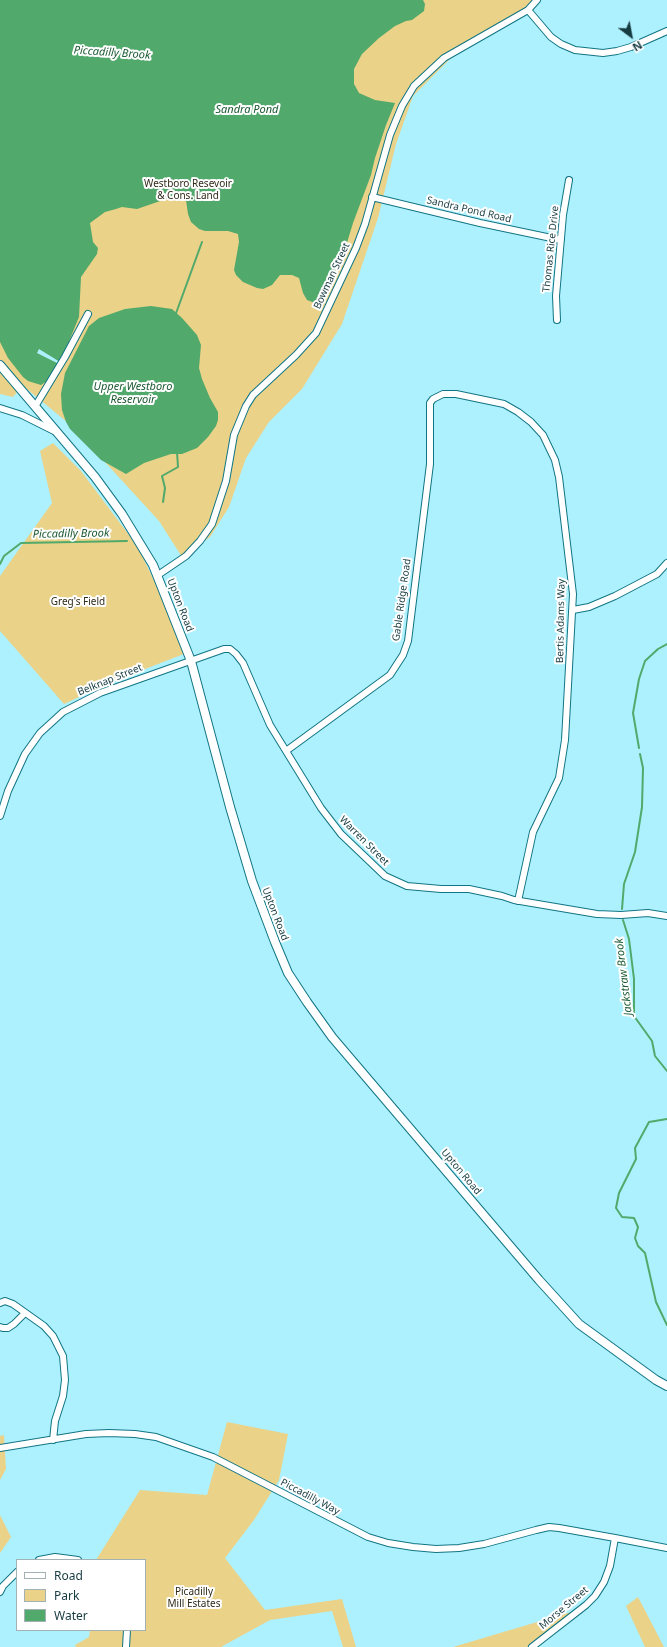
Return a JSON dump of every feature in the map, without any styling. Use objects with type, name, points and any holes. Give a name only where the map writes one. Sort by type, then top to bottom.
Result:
[{"type":"main road","name":"Upton Road","points":[[0,365],[61,435],[113,501],[134,533],[158,575],[191,661],[230,808],[252,881],[288,973],[332,1037],[579,1324],[656,1380],[667,1386]]},
{"type":"street","name":"Bowman Street","points":[[158,575],[186,556],[200,542],[212,524],[226,481],[234,435],[246,406],[256,392],[296,355],[316,333],[356,248],[365,224],[390,135],[402,106],[414,86],[444,58],[528,10],[537,0]]},
{"type":"street","points":[[528,10],[552,37],[561,44],[574,50],[603,53],[617,51],[631,47],[667,31]]},
{"type":"street","name":"Thomas Rice Drive","points":[[557,320],[556,296],[561,240],[569,180]]},
{"type":"street","name":"Sandra Pond Road","points":[[372,197],[480,223],[561,240]]},
{"type":"street","points":[[36,405],[65,357],[88,314]]},
{"type":"street","name":"Bertis Adams Way","points":[[434,398],[443,394],[456,394],[504,404],[518,412],[531,422],[543,435],[555,460],[559,477],[572,576],[573,610],[565,740],[559,778],[533,832],[518,901]]},
{"type":"street","name":"Gable Ridge Road","points":[[286,751],[390,675],[403,655],[408,641],[430,464],[430,403],[434,398]]},
{"type":"street","points":[[0,408],[22,415],[61,435]]},
{"type":"street","points":[[573,610],[589,607],[629,590],[657,574],[667,563]]},
{"type":"street","name":"Warren Street","points":[[191,661],[224,649],[230,649],[236,654],[243,663],[270,725],[331,822],[385,876],[407,886],[419,888],[469,889],[487,892],[518,901],[596,914],[621,915],[648,913],[667,916]]},
{"type":"street","name":"Belknap Street","points":[[0,816],[8,791],[25,754],[40,733],[63,712],[100,693],[191,661]]},
{"type":"street","points":[[0,1303],[5,1301],[13,1304],[44,1326],[53,1336],[63,1356],[65,1380],[63,1396],[55,1421],[53,1440]]},
{"type":"street","points":[[0,1327],[8,1328],[25,1313]]},
{"type":"street","name":"Piccadilly Way","points":[[0,1448],[86,1434],[109,1433],[135,1434],[174,1442],[213,1457],[368,1537],[388,1543],[436,1549],[459,1548],[484,1544],[549,1527],[616,1538]]},
{"type":"street","points":[[616,1538],[667,1548]]},
{"type":"street","name":"Morse Street","points":[[532,1647],[586,1605],[595,1596],[604,1582],[610,1566],[616,1538]]},
{"type":"street","points":[[44,1559],[55,1557],[70,1559]]},
{"type":"street","points":[[0,1592],[3,1586],[16,1573]]},
{"type":"street","points":[[126,1647],[128,1631]]},
{"type":"green space","name":"Westboro Resevoir & Cons. Land","points":[[0,0],[538,0],[536,3],[468,41],[413,96],[396,144],[378,218],[342,324],[302,389],[269,422],[246,458],[229,507],[210,537],[182,557],[159,521],[104,461],[67,422],[11,376],[0,360]]},
{"type":"green space","points":[[0,366],[21,387],[13,397],[0,394]]},
{"type":"green space","name":"Greg's Field","points":[[53,443],[81,471],[138,547],[159,591],[184,654],[114,681],[64,704],[0,631],[0,576],[52,503],[40,451]]},
{"type":"green space","name":"Picadilly Mill Estates","points":[[227,1422],[288,1434],[279,1480],[254,1520],[225,1558],[265,1610],[342,1599],[356,1647],[343,1647],[332,1611],[270,1620],[221,1647],[76,1647],[75,1645],[89,1637],[90,1631],[146,1631],[146,1559],[97,1559],[140,1490],[207,1495]]},
{"type":"green space","points":[[4,1435],[6,1469],[0,1480],[0,1436]]},
{"type":"green space","points":[[0,1515],[11,1537],[0,1553]]},
{"type":"green space","points":[[638,1597],[664,1647],[645,1647],[626,1606]]},
{"type":"green space","points":[[581,1609],[532,1647],[453,1647]]},
{"type":"water","name":"Sandra Pond","points":[[0,0],[423,0],[425,4],[424,11],[412,20],[395,26],[379,38],[362,54],[354,69],[354,84],[359,93],[375,100],[395,103],[386,125],[371,175],[353,223],[342,259],[334,276],[324,290],[321,300],[315,303],[307,300],[303,293],[299,278],[292,275],[280,275],[272,285],[263,289],[243,282],[236,275],[234,270],[239,242],[238,234],[228,231],[205,231],[199,229],[191,222],[186,200],[182,197],[166,199],[137,209],[122,207],[105,212],[90,223],[93,242],[98,248],[97,254],[81,277],[79,317],[63,356],[50,379],[41,385],[28,381],[23,377],[8,358],[0,342]]},
{"type":"water","name":"Upper Westboro Reservoir","points":[[151,306],[172,309],[197,335],[201,345],[199,368],[210,398],[218,412],[218,420],[216,426],[208,437],[197,448],[182,454],[171,454],[144,463],[126,474],[101,460],[70,429],[62,410],[61,394],[65,373],[89,326],[99,318],[125,309]]},
{"type":"pier","points":[[39,349],[60,362],[59,364],[37,353]]},
{"type":"waterway","name":"Piccadilly Brook","points":[[175,316],[202,242]]},
{"type":"waterway","name":"Piccadilly Brook","points":[[163,502],[165,488],[162,476],[178,467],[177,452]]},
{"type":"waterway","name":"Piccadilly Brook","points":[[0,564],[4,556],[21,543],[127,541]]},
{"type":"waterway","name":"Jackstraw Brook","points":[[639,748],[633,713],[639,679],[645,661],[658,649],[667,644]]},
{"type":"waterway","name":"Jackstraw Brook","points":[[622,909],[624,884],[635,852],[642,807],[643,768],[640,754]]},
{"type":"waterway","name":"Jackstraw Brook","points":[[623,920],[629,939],[634,979],[634,1016],[652,1041],[655,1056],[667,1071]]},
{"type":"waterway","name":"Jackstraw Brook","points":[[667,1119],[649,1122],[635,1148],[636,1159],[619,1193],[616,1208],[622,1217],[634,1218],[638,1227],[635,1238],[638,1246],[645,1253],[656,1302],[667,1325]]}]
